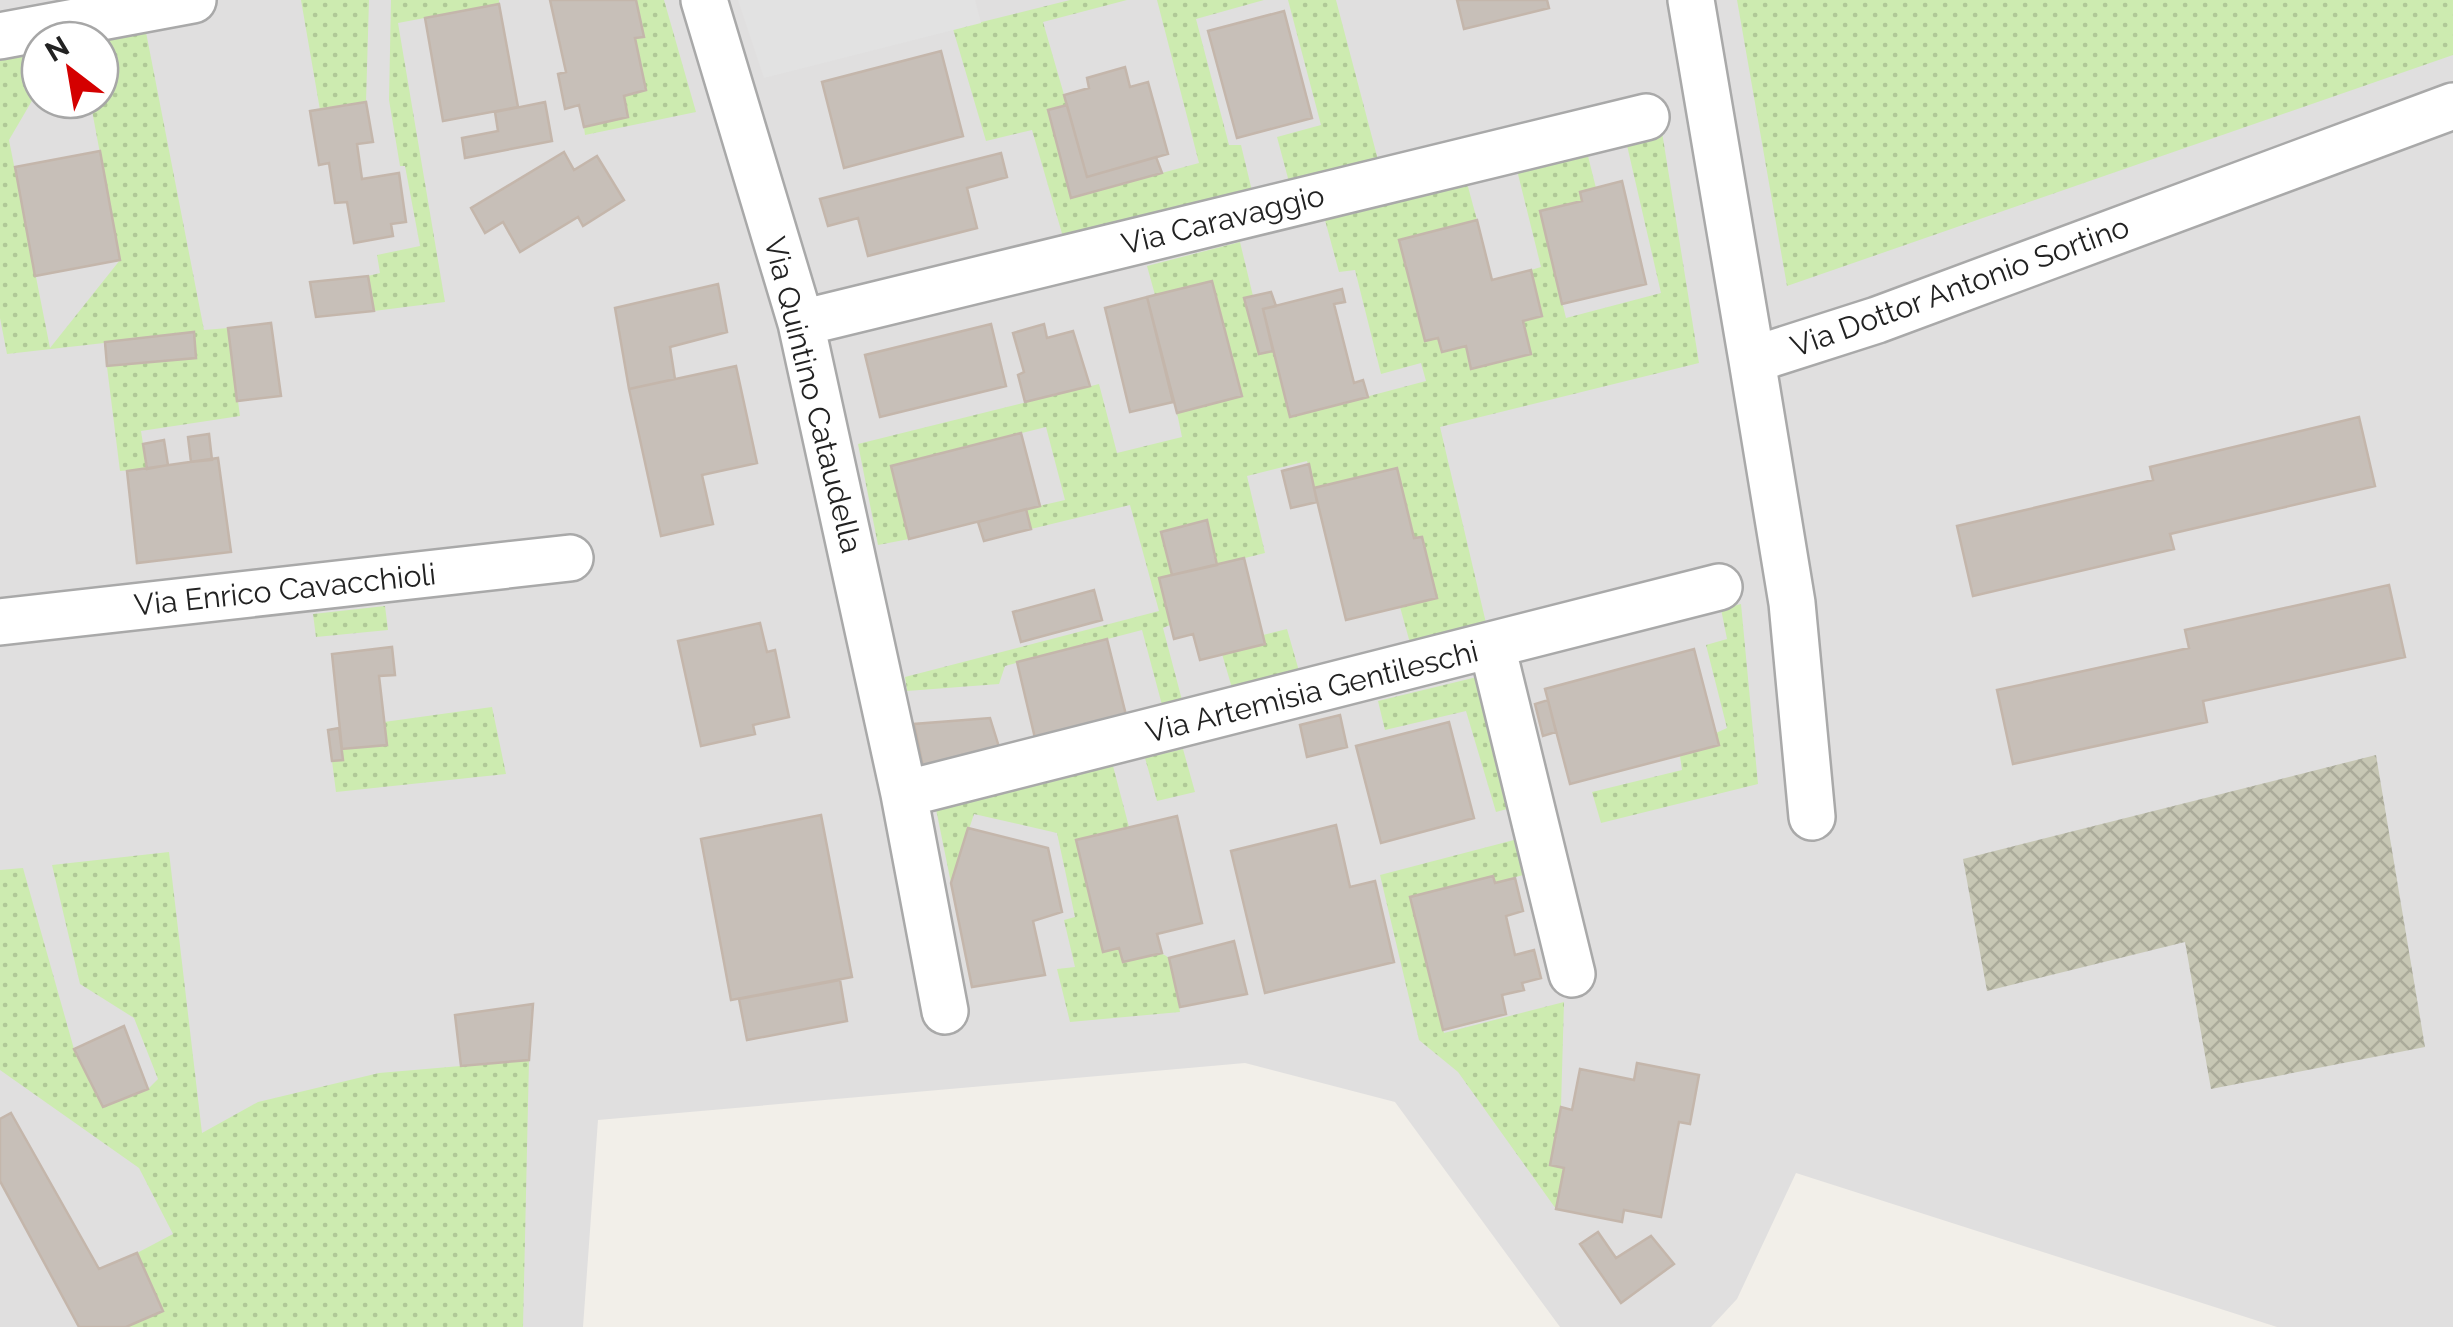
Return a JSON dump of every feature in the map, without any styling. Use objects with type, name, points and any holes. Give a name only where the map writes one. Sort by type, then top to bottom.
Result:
[{"type":"street","points":[[0,36],[193,0]]},
{"type":"street","name":"Via Quintino Cataudella","points":[[704,0],[801,324],[904,794],[945,1011]]},
{"type":"street","name":"Via Dottor Antonio Sortino","points":[[1691,0],[1752,360],[1877,320],[2453,106]]},
{"type":"street","name":"Via Caravaggio","points":[[801,324],[1646,117]]},
{"type":"street","points":[[1752,360],[1792,603],[1812,817]]},
{"type":"street","name":"Via Enrico Cavacchioli","points":[[0,622],[570,558]]},
{"type":"street","name":"Via Artemisia Gentileschi","points":[[904,794],[1718,587]]},
{"type":"street","points":[[1492,646],[1572,974]]},
{"type":"shaded area","points":[[0,0],[2453,0],[2453,1327],[2277,1327],[1796,1173],[1737,1299],[1711,1327],[1560,1327],[1395,1102],[1245,1063],[598,1120],[583,1327],[0,1327]]},
{"type":"shaded area","points":[[738,0],[975,0],[981,23],[764,78]]},
{"type":"shaded area","points":[[2376,755],[2425,1047],[2211,1089],[2185,942],[1987,991],[1963,859]]},
{"type":"green space","points":[[301,0],[369,0],[366,102],[320,110]]},
{"type":"green space","points":[[391,0],[499,0],[499,4],[398,23],[445,302],[374,311],[368,276],[380,273],[377,255],[420,246],[389,100]]},
{"type":"green space","points":[[636,0],[664,0],[696,112],[585,135],[584,127],[628,117],[624,96],[646,90],[635,38],[643,37]]},
{"type":"green space","points":[[1070,0],[1127,0],[1043,22],[1067,105],[1072,197],[1199,163],[1157,0],[1264,0],[1196,19],[1229,145],[1241,145],[1252,191],[1063,237],[1032,130],[986,141],[953,29]]},
{"type":"green space","points":[[1288,0],[1336,0],[1378,160],[1289,182],[1277,137],[1321,125]]},
{"type":"green space","points":[[1737,0],[2453,0],[2453,55],[1787,286]]},
{"type":"green space","points":[[145,27],[204,330],[228,328],[240,416],[141,431],[147,469],[120,471],[104,343],[7,354],[0,318],[0,54],[20,50],[21,120],[9,140],[50,348],[120,260],[94,120],[120,120],[120,34]]},
{"type":"green space","points":[[1662,132],[1699,363],[1440,427],[1486,623],[1410,643],[1400,607],[1437,597],[1422,537],[1414,538],[1397,468],[1314,488],[1307,461],[1247,476],[1265,553],[1217,565],[1207,521],[1162,532],[1172,575],[1159,578],[1170,625],[1163,628],[1182,700],[1162,705],[1142,630],[1005,666],[999,684],[907,691],[905,677],[1159,611],[1130,505],[1031,529],[1026,509],[1065,500],[1046,427],[891,466],[909,539],[878,545],[858,444],[1099,384],[1117,453],[1182,437],[1177,413],[1241,396],[1155,295],[1147,266],[1240,242],[1253,296],[1259,354],[1273,351],[1290,417],[1426,381],[1421,363],[1381,374],[1355,270],[1339,272],[1325,220],[1467,183],[1477,220],[1399,241],[1425,341],[1438,338],[1442,352],[1466,346],[1472,369],[1530,354],[1523,321],[1542,315],[1531,270],[1541,267],[1517,170],[1587,152],[1596,188],[1580,192],[1582,201],[1540,212],[1566,318],[1661,293],[1626,141]]},
{"type":"green space","points":[[1741,604],[1758,784],[1601,823],[1592,792],[1682,770],[1680,756],[1719,745],[1716,733],[1727,728],[1706,645],[1727,639],[1721,609]]},
{"type":"green space","points":[[385,606],[388,630],[316,637],[313,614]]},
{"type":"green space","points":[[1287,629],[1299,671],[1232,688],[1222,654],[1264,644],[1263,635]]},
{"type":"green space","points":[[1477,677],[1507,809],[1496,812],[1466,711],[1385,730],[1378,701]]},
{"type":"green space","points":[[492,707],[506,774],[336,792],[332,761],[343,759],[342,749],[387,744],[384,722]]},
{"type":"green space","points":[[1183,749],[1195,792],[1157,801],[1145,758]]},
{"type":"green space","points":[[1113,766],[1129,827],[1077,840],[1104,951],[1146,949],[1169,958],[1180,1012],[1070,1022],[1057,969],[1075,967],[1064,920],[1075,917],[1057,833],[974,814],[951,883],[936,809]]},
{"type":"green space","points":[[1514,840],[1523,875],[1495,883],[1493,876],[1410,897],[1444,1033],[1564,1002],[1561,1107],[1550,1165],[1564,1168],[1556,1209],[1458,1072],[1419,1040],[1380,875]]},
{"type":"green space","points":[[169,852],[202,1133],[258,1102],[379,1073],[529,1060],[523,1327],[126,1327],[163,1311],[137,1253],[173,1234],[139,1168],[0,1070],[0,870],[23,868],[74,1049],[103,1107],[148,1089],[158,1079],[134,1018],[80,984],[52,865]]},
{"type":"building","points":[[550,0],[636,0],[644,37],[635,38],[646,90],[624,96],[628,117],[584,127],[579,105],[565,109],[558,74],[566,72]]},
{"type":"building","points":[[1457,0],[1547,0],[1549,8],[1464,29]]},
{"type":"building","points":[[499,4],[518,107],[443,121],[425,18]]},
{"type":"building","points":[[1284,11],[1312,118],[1237,138],[1208,31]]},
{"type":"building","points":[[941,51],[963,136],[844,168],[822,82]]},
{"type":"building","points":[[1125,67],[1130,87],[1148,82],[1168,154],[1087,177],[1064,95],[1089,88],[1087,78]]},
{"type":"building","points":[[366,102],[373,142],[357,144],[362,179],[399,173],[406,222],[391,224],[393,236],[354,243],[347,202],[335,203],[329,163],[319,165],[310,111]]},
{"type":"building","points":[[545,102],[552,141],[465,158],[462,138],[498,131],[495,112]]},
{"type":"building","points":[[1067,105],[1087,177],[1156,157],[1162,173],[1071,198],[1048,110]]},
{"type":"building","points":[[100,151],[120,260],[35,276],[15,167]]},
{"type":"building","points":[[564,152],[574,170],[597,156],[624,200],[583,226],[578,217],[520,252],[503,222],[485,233],[471,208]]},
{"type":"building","points":[[1001,153],[1007,177],[967,188],[977,228],[868,256],[858,218],[828,226],[820,199]]},
{"type":"building","points":[[1622,181],[1646,284],[1562,304],[1540,211],[1582,201],[1580,192]]},
{"type":"building","points":[[1477,220],[1492,280],[1531,270],[1542,316],[1523,321],[1531,354],[1471,369],[1466,346],[1442,352],[1438,338],[1425,341],[1399,240]]},
{"type":"building","points":[[368,276],[374,311],[316,317],[310,282]]},
{"type":"building","points":[[1212,281],[1242,396],[1177,413],[1147,297]]},
{"type":"building","points":[[718,284],[727,332],[670,347],[675,379],[629,389],[615,308]]},
{"type":"building","points":[[1342,289],[1345,302],[1334,304],[1354,383],[1363,380],[1368,397],[1290,417],[1263,309]]},
{"type":"building","points":[[1271,292],[1276,306],[1263,309],[1273,351],[1259,354],[1244,298]]},
{"type":"building","points":[[1147,297],[1173,402],[1130,412],[1105,308]]},
{"type":"building","points":[[271,323],[281,396],[237,401],[228,328]]},
{"type":"building","points":[[991,324],[1006,386],[880,417],[865,355]]},
{"type":"building","points":[[1044,324],[1047,338],[1073,331],[1090,386],[1025,402],[1018,375],[1024,372],[1013,333]]},
{"type":"building","points":[[194,332],[196,358],[107,366],[105,342]]},
{"type":"building","points":[[736,366],[757,463],[702,475],[713,524],[661,536],[629,389]]},
{"type":"building","points":[[2359,417],[2375,486],[2170,534],[2174,549],[1973,596],[1957,526],[2153,480],[2150,467]]},
{"type":"building","points":[[1021,433],[1040,506],[909,539],[891,466]]},
{"type":"building","points":[[209,434],[212,460],[191,462],[188,437]]},
{"type":"building","points":[[164,440],[168,465],[147,469],[143,444]]},
{"type":"building","points":[[218,458],[231,552],[137,563],[127,471]]},
{"type":"building","points":[[1309,464],[1317,502],[1291,508],[1282,471]]},
{"type":"building","points":[[1397,468],[1414,538],[1422,537],[1437,598],[1346,620],[1314,488]]},
{"type":"building","points":[[1026,509],[1031,529],[984,541],[978,522]]},
{"type":"building","points":[[1207,520],[1217,565],[1172,575],[1161,532]]},
{"type":"building","points":[[1244,558],[1265,644],[1200,660],[1193,634],[1174,639],[1159,578]]},
{"type":"building","points":[[2389,585],[2405,657],[2203,701],[2207,722],[2013,764],[1997,690],[2189,648],[2185,630]]},
{"type":"building","points":[[1094,590],[1102,620],[1021,642],[1013,612]]},
{"type":"building","points":[[760,623],[767,652],[775,650],[789,717],[753,725],[755,734],[701,746],[678,641]]},
{"type":"building","points":[[1107,639],[1126,715],[1035,738],[1017,662]]},
{"type":"building","points":[[392,647],[395,675],[379,676],[387,745],[342,749],[332,654]]},
{"type":"building","points":[[1694,649],[1719,745],[1570,784],[1545,689]]},
{"type":"building","points":[[1548,700],[1556,732],[1543,736],[1535,704]]},
{"type":"building","points":[[1340,715],[1347,747],[1307,757],[1300,725]]},
{"type":"building","points":[[990,718],[999,747],[923,766],[914,724]]},
{"type":"building","points":[[1449,722],[1474,818],[1381,843],[1356,746]]},
{"type":"building","points":[[339,728],[343,760],[332,761],[328,730]]},
{"type":"building","points":[[821,815],[852,977],[731,1000],[701,839]]},
{"type":"building","points":[[1177,816],[1202,923],[1157,934],[1162,953],[1123,962],[1119,948],[1103,952],[1076,840]]},
{"type":"building","points":[[1336,825],[1350,887],[1375,881],[1394,962],[1265,993],[1231,851]]},
{"type":"building","points":[[968,828],[1048,848],[1062,912],[1033,921],[1045,975],[972,987],[951,883]]},
{"type":"building","points":[[1493,876],[1495,883],[1515,878],[1523,911],[1506,916],[1515,955],[1534,950],[1541,978],[1522,983],[1524,990],[1502,995],[1506,1014],[1443,1030],[1410,897]]},
{"type":"building","points":[[1234,941],[1247,994],[1180,1007],[1169,958]]},
{"type":"building","points":[[840,980],[847,1021],[747,1040],[739,999]]},
{"type":"building","points":[[533,1004],[529,1060],[461,1066],[455,1015]]},
{"type":"building","points":[[124,1026],[148,1089],[103,1107],[74,1049]]},
{"type":"building","points":[[1637,1063],[1699,1075],[1690,1124],[1679,1122],[1661,1217],[1624,1210],[1622,1222],[1556,1209],[1564,1168],[1550,1165],[1561,1107],[1572,1110],[1580,1069],[1634,1080]]},
{"type":"building","points":[[11,1113],[99,1269],[137,1253],[163,1311],[126,1327],[79,1327],[0,1181],[0,1119]]},
{"type":"building","points":[[1598,1232],[1616,1258],[1651,1236],[1674,1264],[1621,1303],[1580,1244]]}]
